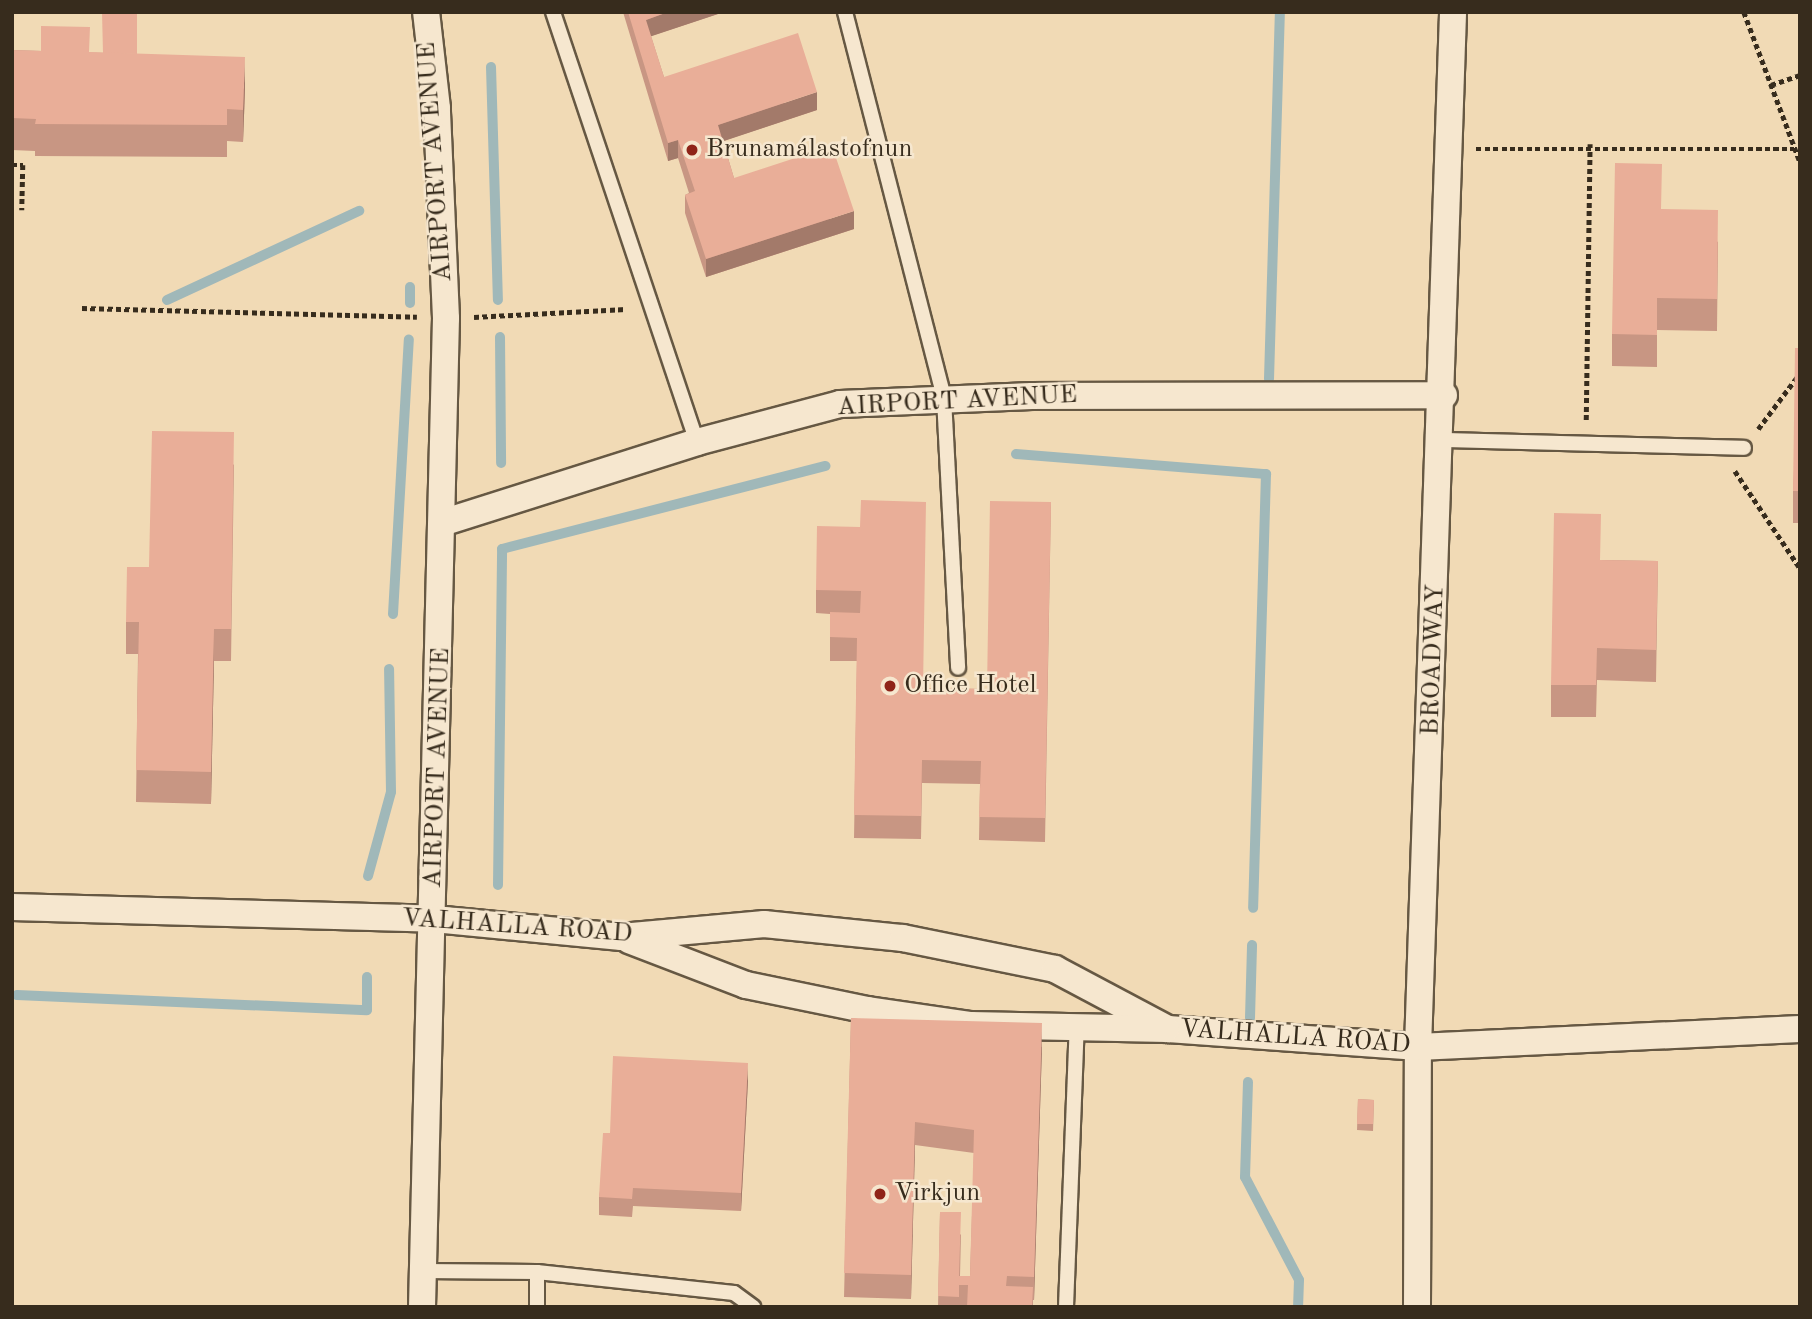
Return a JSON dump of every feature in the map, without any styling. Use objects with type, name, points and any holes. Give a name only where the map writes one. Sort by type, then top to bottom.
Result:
[{"type":"street","name":"AIRPORT AVENUE","points":[[422,1307],[444,522],[446,318],[437,108],[426,12]]},
{"type":"street","name":"BROADWAY","points":[[1417,1307],[1418,1047],[1443,440],[1453,12]]},
{"type":"street","name":"AIRPORT AVENUE","points":[[444,522],[697,442],[840,404],[944,398],[1444,395]]},
{"type":"street","name":"VALHALLA ROAD","points":[[12,907],[434,919],[621,937],[764,924],[904,938],[1055,969],[1168,1030],[1418,1047],[1800,1029]]},
{"type":"street","points":[[621,937],[746,985],[868,1010],[971,1025],[1168,1030]]},
{"type":"lane","points":[[553,12],[697,442]]},
{"type":"lane","points":[[845,12],[944,398],[958,668]]},
{"type":"lane","points":[[1443,440],[1744,448]]},
{"type":"lane","points":[[1066,1307],[1077,1027]]},
{"type":"lane","points":[[423,1271],[537,1272],[734,1293],[753,1307]]},
{"type":"lane","points":[[537,1272],[537,1307]]},
{"type":"path","points":[[1744,12],[1800,162]]},
{"type":"path","points":[[1772,85],[1800,75]]},
{"type":"path","points":[[1586,444],[1590,144]]},
{"type":"path","points":[[1450,150],[1590,144],[1794,149]]},
{"type":"path","points":[[12,165],[23,165],[22,209]]},
{"type":"path","points":[[82,308],[446,318],[615,313],[649,302]]},
{"type":"path","points":[[1744,448],[1800,373]]},
{"type":"path","points":[[1719,447],[1800,568]]},
{"type":"building","points":[[102,12],[137,12],[137,54],[103,53]]},
{"type":"building","name":"Brunamálastofnun","points":[[628,12],[668,12],[646,20],[664,77],[798,33],[817,92],[718,125],[734,178],[832,146],[854,211],[706,259],[685,195],[695,191],[678,140],[668,143]]},
{"type":"building","points":[[41,26],[90,27],[89,52],[245,57],[243,110],[227,109],[227,125],[35,124],[36,119],[12,118],[12,50],[41,51]]},
{"type":"building","points":[[1615,163],[1662,164],[1661,209],[1718,210],[1717,299],[1657,298],[1657,335],[1612,334]]},
{"type":"building","points":[[1795,348],[1800,348],[1800,491],[1793,491]]},
{"type":"building","points":[[152,431],[234,432],[231,629],[214,629],[211,772],[136,770],[139,622],[126,622],[127,567],[149,567]]},
{"type":"building","name":"Office Hotel","points":[[861,500],[926,502],[923,688],[987,689],[990,501],[1051,502],[1045,818],[979,817],[981,761],[922,760],[921,816],[854,815],[857,638],[830,637],[830,612],[860,613],[861,591],[816,590],[817,526],[860,527]]},
{"type":"building","points":[[1554,513],[1601,514],[1600,560],[1658,561],[1656,650],[1597,648],[1596,685],[1551,685]]},
{"type":"building","name":"Virkjun","points":[[851,1018],[1042,1023],[1034,1277],[1007,1276],[1006,1286],[1033,1287],[1032,1307],[967,1307],[968,1285],[959,1285],[959,1297],[938,1296],[940,1212],[961,1212],[959,1276],[970,1276],[974,1130],[915,1122],[911,1275],[844,1273]]},
{"type":"building","points":[[613,1056],[748,1063],[741,1193],[633,1188],[632,1199],[599,1197],[603,1133],[610,1133]]},
{"type":"building","points":[[1358,1099],[1374,1100],[1373,1124],[1357,1124]]},
{"type":"waterway","points":[[1269,379],[1280,12]]},
{"type":"waterway","points":[[491,67],[498,300]]},
{"type":"waterway","points":[[167,300],[359,211]]},
{"type":"waterway","points":[[410,287],[410,303]]},
{"type":"waterway","points":[[500,337],[501,463]]},
{"type":"waterway","points":[[393,614],[409,339]]},
{"type":"waterway","points":[[1016,454],[1266,474],[1253,908]]},
{"type":"waterway","points":[[498,885],[502,549],[826,466]]},
{"type":"waterway","points":[[368,876],[391,792],[389,669]]},
{"type":"waterway","points":[[1250,1018],[1252,945]]},
{"type":"waterway","points":[[17,995],[367,1010],[367,977]]},
{"type":"waterway","points":[[1248,1082],[1245,1177],[1299,1280],[1298,1307]]},
{"type":"place","name":"Brunamálastofnun","points":[[692,150]]},
{"type":"place","name":"Office Hotel","points":[[890,686]]},
{"type":"place","name":"Virkjun","points":[[880,1194]]}]
